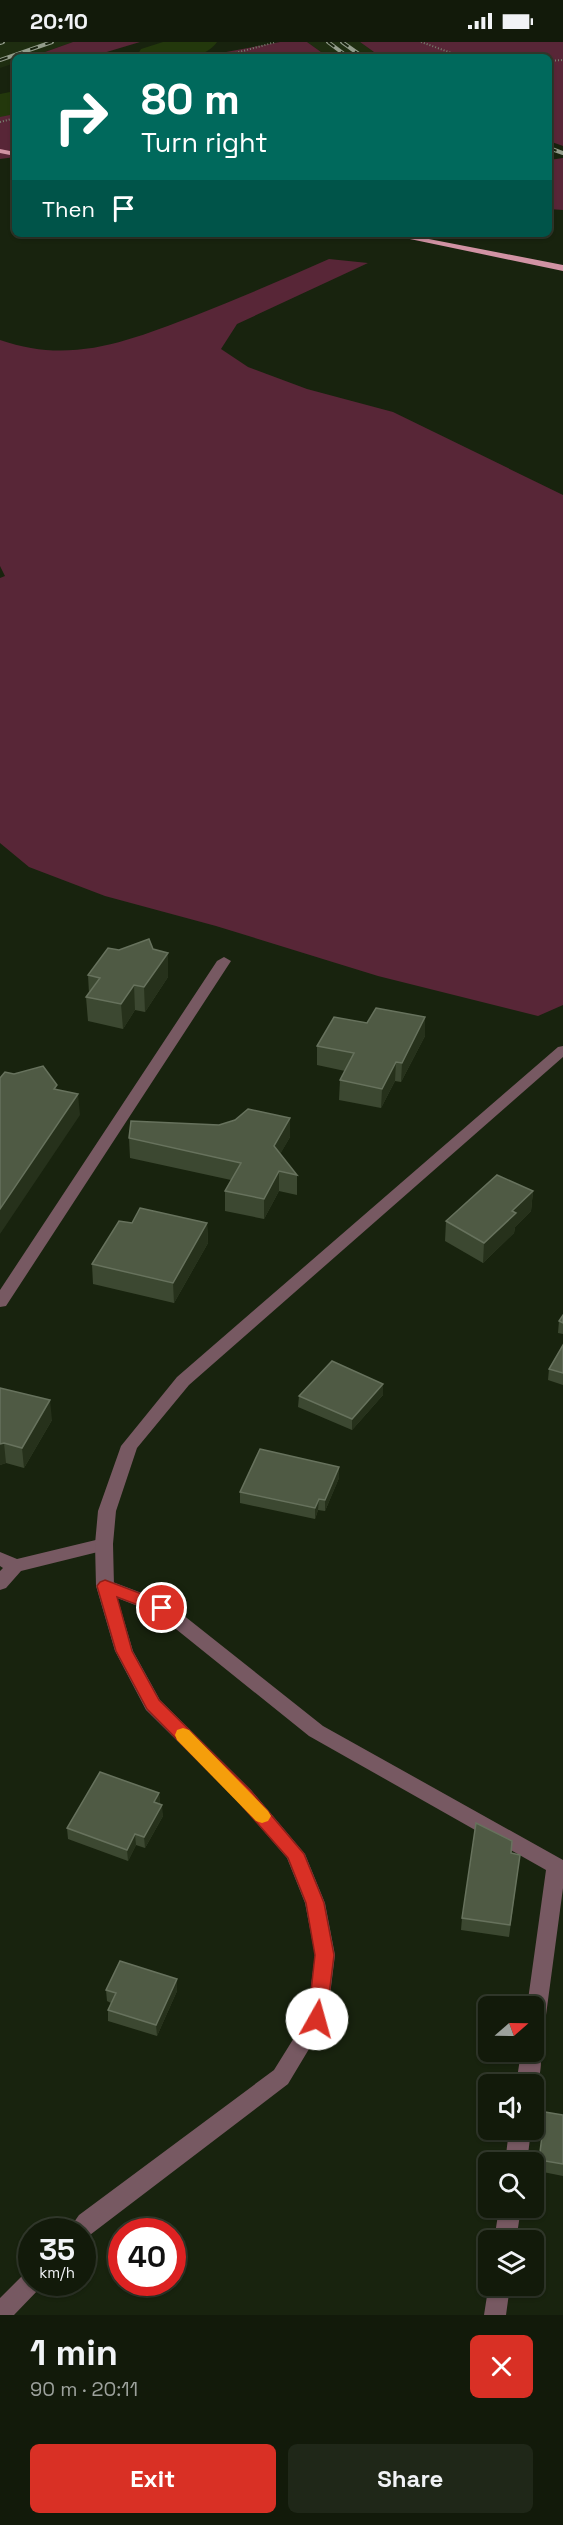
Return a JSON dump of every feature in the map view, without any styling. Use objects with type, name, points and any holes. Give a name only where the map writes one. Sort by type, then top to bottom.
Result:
[{"type":"main road","points":[[405,237],[563,268]]},
{"type":"street","points":[[0,1302],[224,961]]},
{"type":"street","points":[[92,2218],[281,2077],[317,2019],[325,1955],[315,1903],[295,1854],[244,1795],[153,1705],[124,1651],[105,1586],[104,1544],[107,1511],[129,1446],[183,1381],[563,1050]]},
{"type":"street","points":[[0,1583],[8,1562],[104,1544]]},
{"type":"street","points":[[105,1586],[162,1608],[316,1731],[560,1868],[539,1996]]},
{"type":"street","points":[[0,2314],[18,2295]]},
{"type":"street","points":[[495,2315],[498,2296]]},
{"type":"path","points":[[232,54],[276,42]]},
{"type":"path","points":[[421,42],[455,54]]},
{"type":"shaded area","points":[[0,42],[73,42],[39,54],[12,54],[12,64],[0,68]]},
{"type":"shaded area","points":[[73,42],[140,42],[100,54],[39,54]]},
{"type":"shaded area","points":[[280,42],[307,42],[324,54],[215,54]]},
{"type":"shaded area","points":[[307,42],[360,42],[377,54],[324,54]]},
{"type":"shaded area","points":[[360,42],[563,42],[563,146],[552,142],[552,54],[377,54]]},
{"type":"shaded area","points":[[12,108],[12,157],[0,159],[0,111]]},
{"type":"shaded area","points":[[563,158],[563,210],[552,209],[552,160]]},
{"type":"shaded area","points":[[329,259],[368,263],[237,324],[221,349],[248,367],[307,389],[393,412],[563,495],[563,1005],[538,1016],[378,976],[216,926],[105,896],[29,867],[0,843],[0,578],[5,576],[0,566],[0,340],[26,347],[51,350],[99,347],[146,334]]},
{"type":"building","points":[[149,939],[153,949],[168,953],[144,987],[134,985],[121,1004],[86,997],[100,978],[88,975],[108,948],[119,950]]},
{"type":"building","points":[[376,1008],[425,1017],[402,1063],[396,1062],[382,1089],[340,1080],[354,1053],[317,1046],[334,1017],[367,1023]]},
{"type":"building","points":[[43,1066],[57,1085],[54,1089],[78,1094],[0,1209],[0,1078],[5,1072],[14,1074]]},
{"type":"building","points":[[248,1109],[290,1118],[274,1146],[297,1175],[279,1171],[264,1199],[225,1191],[241,1163],[129,1138],[131,1121],[219,1125],[235,1120]]},
{"type":"building","points":[[497,1175],[533,1191],[512,1211],[516,1213],[484,1243],[446,1221]]},
{"type":"building","points":[[140,1208],[207,1223],[173,1283],[92,1264],[119,1221],[132,1223]]},
{"type":"building","points":[[563,1345],[563,1373],[549,1369]]},
{"type":"building","points":[[332,1361],[383,1384],[352,1419],[299,1396]]},
{"type":"building","points":[[0,1388],[50,1400],[22,1448],[0,1444]]},
{"type":"building","points":[[260,1449],[339,1467],[325,1500],[319,1499],[315,1508],[240,1492]]},
{"type":"building","points":[[100,1772],[159,1793],[154,1802],[162,1805],[144,1837],[135,1834],[127,1850],[67,1828]]},
{"type":"building","points":[[476,1823],[512,1841],[511,1853],[520,1855],[510,1925],[462,1918]]},
{"type":"building","points":[[120,1961],[177,1979],[156,2025],[108,2010],[116,1993],[106,1990]]},
{"type":"building","points":[[545,2112],[563,2115],[563,2164],[544,2161],[544,2152],[540,2152],[542,2140],[544,2140]]},
{"type":"waterway","points":[[163,54],[199,42]]},
{"type":"waterway","points":[[0,106],[12,103]]},
{"type":"railway","points":[[17,54],[52,42]]},
{"type":"railway","points":[[328,42],[344,54]]},
{"type":"railway","points":[[342,42],[359,54]]},
{"type":"railway","points":[[0,60],[12,56]]},
{"type":"railway","points":[[552,149],[563,153]]},
{"type":"slow traffic","points":[[183,1735],[262,1816]]},
{"type":"route","points":[[162,1608],[105,1586],[124,1651],[153,1705],[244,1795],[295,1854],[315,1903],[325,1955],[317,2019]]}]
